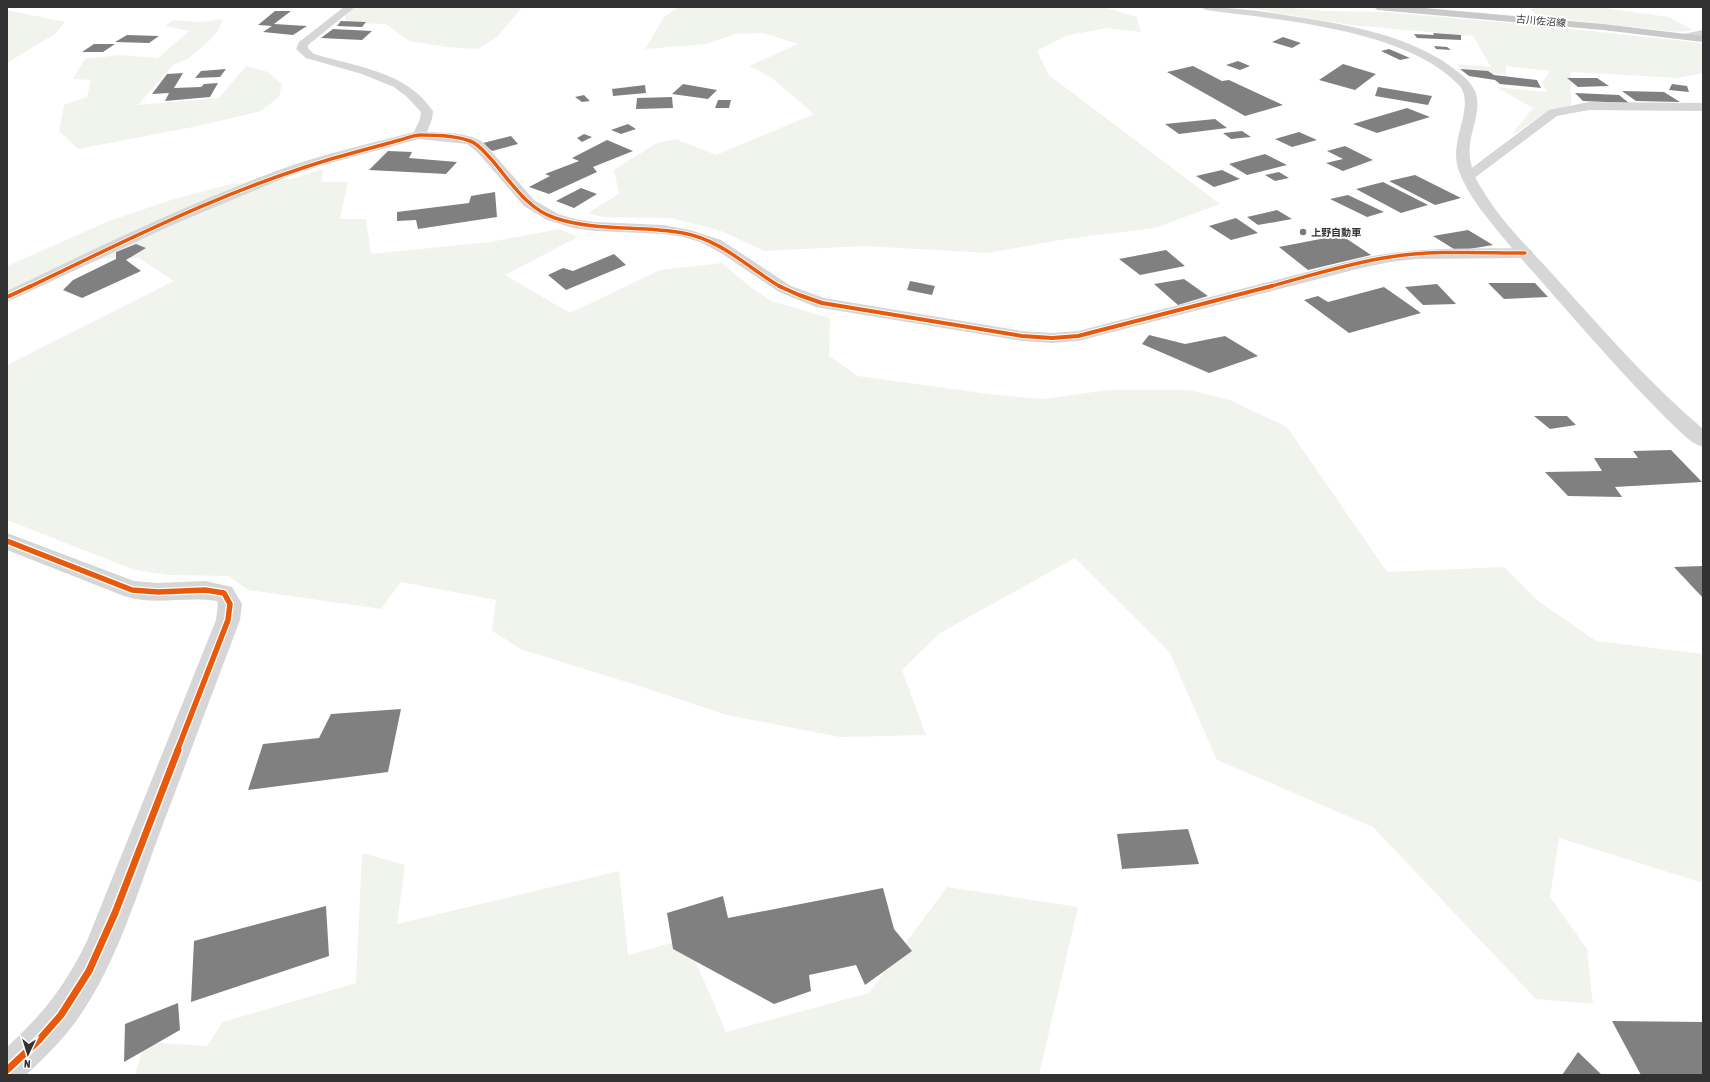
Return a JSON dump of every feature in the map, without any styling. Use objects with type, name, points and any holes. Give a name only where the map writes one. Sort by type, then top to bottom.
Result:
[{"type":"main road","name":"古川佐沼線","points":[[1378,7],[1603,27],[1703,39]]},
{"type":"street","points":[[350,7],[304,44],[302,49],[310,56],[368,73],[397,84],[403,88],[420,103],[427,112],[426,119],[419,135]]},
{"type":"street","points":[[1206,7],[1290,19],[1349,30],[1401,45],[1438,62],[1463,82],[1469,91],[1471,102],[1463,145],[1463,157],[1468,176],[1474,189],[1525,253],[1631,372],[1654,397],[1703,440]]},
{"type":"street","points":[[1687,36],[1703,33]]},
{"type":"street","points":[[1468,176],[1553,113],[1589,106],[1703,107]]},
{"type":"street","points":[[7,297],[116,245],[284,173],[314,163],[419,135],[459,138],[472,141],[479,146],[532,206],[559,219],[578,224],[672,230],[690,233],[718,244],[784,288],[815,301],[1022,336],[1052,338],[1078,336],[1356,264],[1390,257],[1416,254],[1525,253]]},
{"type":"street","points":[[7,541],[132,590],[158,592],[205,590],[224,593],[230,604],[228,620],[143,840],[109,927],[88,971],[68,1005],[47,1033],[7,1070]]},
{"type":"shaded area","points":[[345,7],[522,7],[498,36],[478,49],[447,47],[409,41],[386,24],[347,23],[344,13]]},
{"type":"shaded area","points":[[679,7],[1103,7],[1137,17],[1141,32],[1107,28],[1065,36],[1037,51],[1049,75],[1220,204],[1155,228],[1065,239],[988,253],[864,246],[764,251],[721,231],[671,218],[602,217],[588,213],[619,194],[614,170],[657,143],[676,139],[716,155],[814,114],[772,78],[749,66],[798,44],[764,33],[735,34],[706,44],[645,49],[664,17]]},
{"type":"shaded area","points":[[1241,7],[1284,7],[1323,11],[1386,12],[1544,26],[1694,42],[1703,44],[1703,73],[1678,78],[1571,72],[1571,105],[1548,111],[1512,134],[1533,108],[1496,87],[1547,92],[1542,82],[1550,71],[1506,66],[1506,75],[1466,71],[1456,64],[1491,67],[1473,36],[1351,25]]},
{"type":"shaded area","points":[[1536,7],[1597,7],[1669,17],[1693,30],[1679,32],[1539,17],[1530,10]]},
{"type":"shaded area","points":[[7,10],[65,22],[55,34],[7,63]]},
{"type":"shaded area","points":[[223,19],[218,31],[210,40],[189,58],[173,65],[138,105],[219,98],[246,66],[268,72],[282,84],[279,97],[261,111],[198,126],[78,149],[59,131],[64,105],[87,97],[91,80],[73,79],[85,59],[120,55],[158,58],[189,31],[165,26],[173,20],[201,22]]},
{"type":"shaded area","points":[[323,169],[322,182],[348,182],[340,219],[366,219],[371,254],[490,242],[559,229],[578,237],[505,275],[570,313],[660,270],[722,263],[749,286],[771,301],[830,318],[829,356],[858,376],[996,395],[1043,399],[1108,390],[1189,390],[1230,400],[1287,427],[1387,572],[1504,567],[1538,601],[1596,641],[1703,654],[1703,883],[1559,838],[1550,897],[1587,949],[1593,1004],[1536,999],[1373,827],[1217,760],[1169,651],[1075,558],[940,633],[902,670],[926,735],[840,737],[727,715],[523,650],[492,631],[496,600],[401,582],[381,609],[248,590],[228,576],[167,575],[132,569],[7,520],[7,365],[174,281],[139,258],[116,257],[62,265],[7,291],[7,266],[109,221],[174,199],[231,184],[292,179]]},
{"type":"shaded area","points":[[362,853],[405,865],[397,924],[619,871],[628,955],[686,939],[726,1032],[869,993],[947,887],[1078,907],[1039,1075],[135,1075],[145,1042],[207,1046],[223,1022],[356,983]]},
{"type":"building","points":[[275,11],[291,11],[274,24],[307,26],[293,35],[263,32],[272,26],[258,25]]},
{"type":"building","points":[[341,21],[366,22],[362,27],[337,26]]},
{"type":"building","points":[[333,29],[372,31],[362,40],[321,38]]},
{"type":"building","points":[[1433,33],[1461,35],[1461,40],[1417,38],[1414,34],[1434,35]]},
{"type":"building","points":[[127,35],[159,36],[149,43],[115,42]]},
{"type":"building","points":[[1283,37],[1301,43],[1292,48],[1272,42]]},
{"type":"building","points":[[94,44],[115,44],[103,52],[82,52]]},
{"type":"building","points":[[1434,46],[1447,47],[1451,50],[1436,49]]},
{"type":"building","points":[[1389,49],[1410,58],[1400,60],[1381,51]]},
{"type":"building","points":[[1238,61],[1250,66],[1240,70],[1226,65]]},
{"type":"building","points":[[1343,64],[1376,74],[1355,90],[1319,80]]},
{"type":"building","points":[[1193,66],[1222,81],[1229,80],[1283,105],[1245,116],[1167,72]]},
{"type":"building","points":[[226,69],[220,77],[195,78],[201,71]]},
{"type":"building","points":[[1460,69],[1488,71],[1494,75],[1537,80],[1541,88],[1500,84],[1495,80],[1469,76]]},
{"type":"building","points":[[183,73],[174,88],[201,87],[204,84],[218,83],[210,97],[165,101],[169,93],[152,94],[167,74]]},
{"type":"building","points":[[1567,78],[1597,78],[1609,86],[1578,87]]},
{"type":"building","points":[[683,84],[717,90],[708,99],[672,94]]},
{"type":"building","points":[[1672,84],[1687,86],[1689,92],[1669,90]]},
{"type":"building","points":[[645,85],[646,93],[613,96],[612,89]]},
{"type":"building","points":[[1378,87],[1432,96],[1428,105],[1375,96]]},
{"type":"building","points":[[1622,91],[1664,92],[1680,102],[1636,101]]},
{"type":"building","points":[[1575,93],[1619,95],[1629,103],[1583,101]]},
{"type":"building","points":[[584,95],[590,101],[582,102],[575,97]]},
{"type":"building","points":[[672,97],[673,108],[636,109],[637,98]]},
{"type":"building","points":[[718,100],[731,100],[729,108],[715,108]]},
{"type":"building","points":[[1407,108],[1430,117],[1377,133],[1353,124]]},
{"type":"building","points":[[1215,119],[1227,128],[1179,134],[1165,124]]},
{"type":"building","points":[[628,124],[636,129],[621,134],[611,130]]},
{"type":"building","points":[[1242,131],[1251,137],[1231,139],[1223,133]]},
{"type":"building","points":[[1299,132],[1317,140],[1292,147],[1275,139]]},
{"type":"building","points":[[584,134],[592,137],[582,142],[577,138]]},
{"type":"building","points":[[511,136],[518,144],[492,151],[483,143]]},
{"type":"building","points":[[607,140],[633,151],[593,167],[597,172],[549,194],[529,187],[550,176],[545,174],[579,161],[572,158]]},
{"type":"building","points":[[1345,146],[1373,160],[1343,171],[1326,163],[1343,159],[1327,151]]},
{"type":"building","points":[[388,151],[412,152],[409,158],[457,162],[446,174],[369,170]]},
{"type":"building","points":[[1265,154],[1287,165],[1247,175],[1229,164]]},
{"type":"building","points":[[1222,170],[1240,179],[1214,187],[1196,176]]},
{"type":"building","points":[[1279,172],[1289,178],[1275,181],[1265,175]]},
{"type":"building","points":[[1415,175],[1461,198],[1435,205],[1389,181]]},
{"type":"building","points":[[1383,182],[1428,205],[1401,213],[1356,189]]},
{"type":"building","points":[[581,188],[597,194],[574,208],[556,201]]},
{"type":"building","points":[[495,192],[497,217],[418,229],[416,220],[397,221],[397,212],[469,203],[471,196]]},
{"type":"building","points":[[1348,195],[1384,212],[1367,217],[1330,199]]},
{"type":"building","points":[[1277,210],[1292,219],[1258,225],[1247,217]]},
{"type":"building","points":[[1236,218],[1258,233],[1231,240],[1209,226]]},
{"type":"building","points":[[1468,230],[1493,245],[1457,251],[1433,236]]},
{"type":"building","points":[[1341,235],[1371,255],[1308,270],[1279,247]]},
{"type":"building","points":[[136,244],[146,248],[126,260],[141,271],[82,298],[63,290],[73,280],[116,259],[116,252]]},
{"type":"building","points":[[1166,250],[1185,266],[1140,275],[1119,259]]},
{"type":"building","points":[[614,254],[626,265],[566,290],[548,275],[563,268],[573,271]]},
{"type":"building","points":[[1184,279],[1208,296],[1178,305],[1154,284]]},
{"type":"building","points":[[910,281],[935,286],[932,295],[907,290]]},
{"type":"building","points":[[1488,283],[1535,283],[1548,297],[1504,299]]},
{"type":"building","points":[[1437,284],[1456,304],[1423,305],[1405,287]]},
{"type":"building","points":[[1384,287],[1421,313],[1349,333],[1304,300],[1318,296],[1328,302]]},
{"type":"building","points":[[1149,335],[1185,344],[1225,336],[1258,356],[1209,373],[1142,344]]},
{"type":"building","points":[[1534,416],[1567,416],[1576,425],[1550,429]]},
{"type":"building","points":[[1671,450],[1702,482],[1615,487],[1622,497],[1568,496],[1545,472],[1602,471],[1594,458],[1638,458],[1633,451]]},
{"type":"building","points":[[1703,566],[1703,598],[1674,567]]},
{"type":"building","points":[[401,709],[388,772],[248,790],[263,744],[319,738],[331,714]]},
{"type":"building","points":[[1188,829],[1199,864],[1122,869],[1117,834]]},
{"type":"building","points":[[883,888],[894,929],[912,951],[865,985],[856,965],[809,975],[811,991],[774,1004],[673,949],[667,913],[723,896],[728,918]]},
{"type":"building","points":[[326,906],[329,956],[191,1002],[194,941]]},
{"type":"building","points":[[178,1003],[180,1030],[124,1062],[125,1024]]},
{"type":"building","points":[[1612,1021],[1703,1022],[1703,1075],[1641,1075]]},
{"type":"building","points":[[1578,1052],[1602,1075],[1562,1075]]},
{"type":"cycle path","points":[[7,297],[165,223],[284,173],[314,163],[419,135],[459,138],[472,141],[484,151],[533,207],[552,217],[595,227],[663,230],[684,233],[705,239],[726,249],[785,289],[822,303],[1022,336],[1052,338],[1078,336],[1356,264],[1390,257],[1416,254],[1525,253]]},
{"type":"cycle path","points":[[7,541],[132,590],[158,592],[205,590],[224,593],[230,604],[228,620],[115,913],[89,971],[68,1006],[54,1024],[7,1070]]},
{"type":"place","name":"上野自動車","points":[[1303,232]]}]
